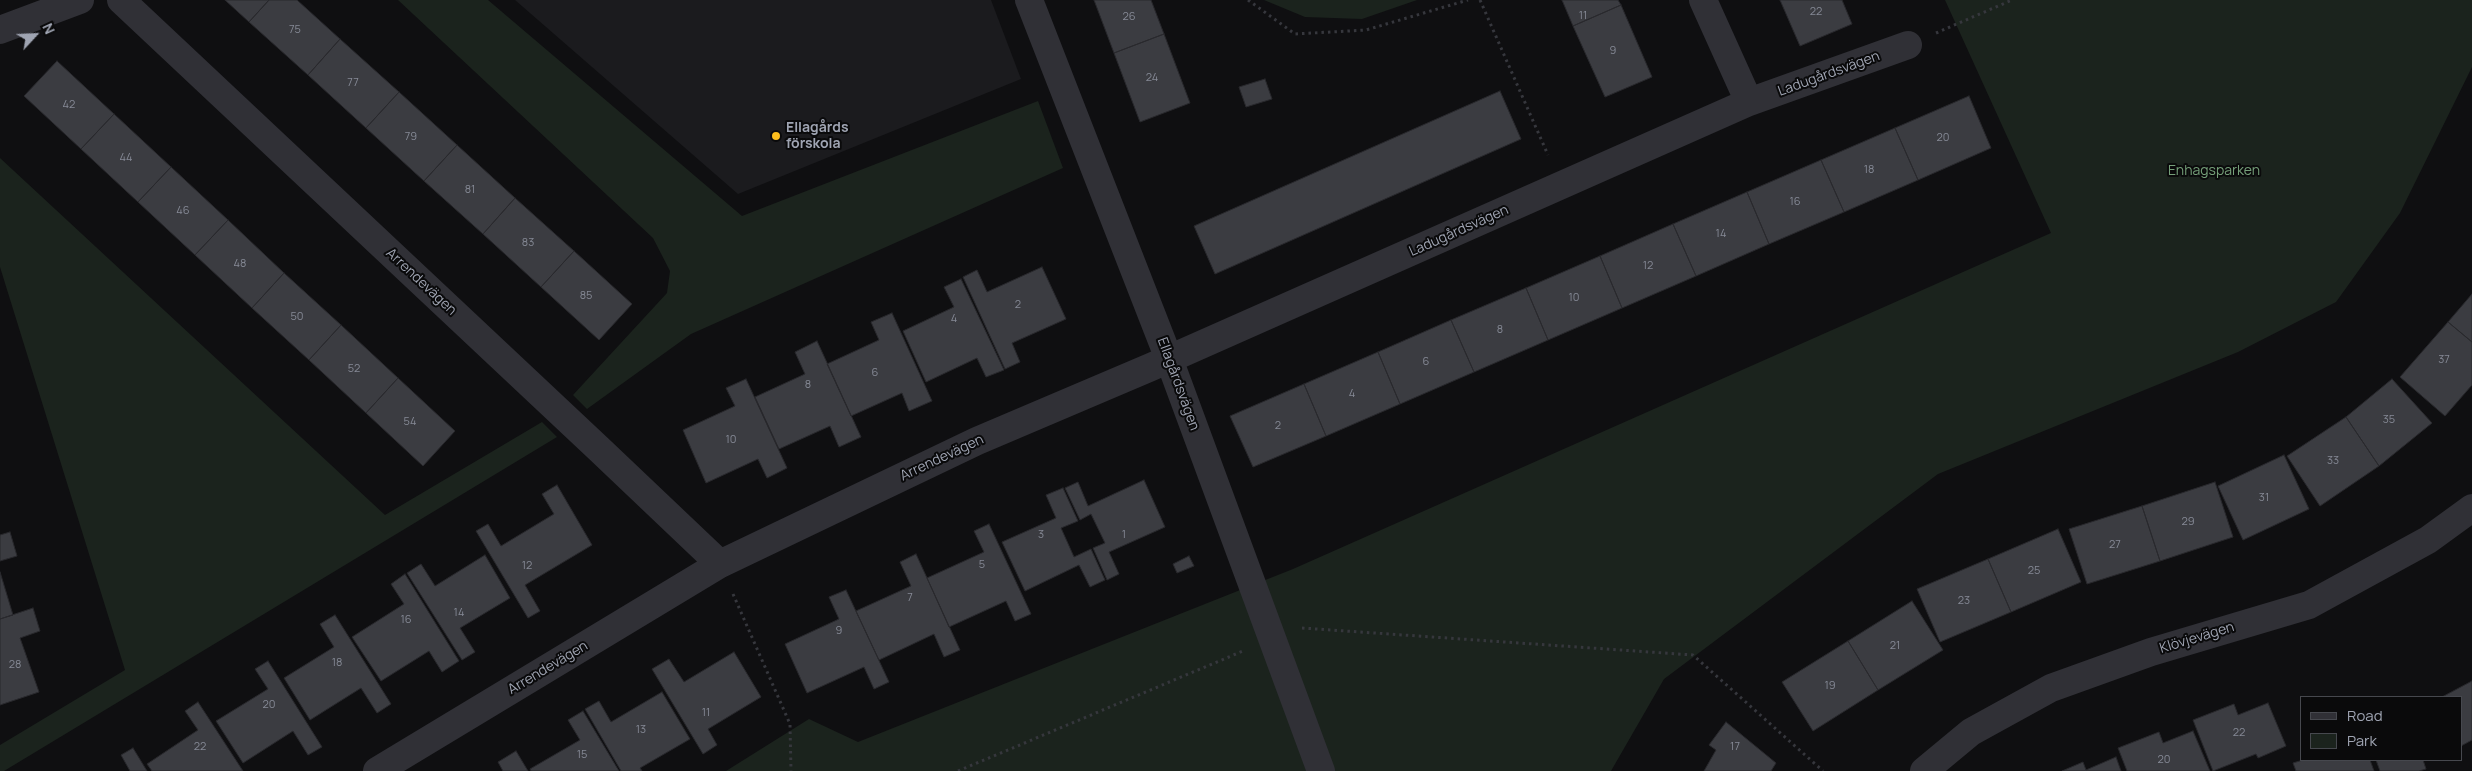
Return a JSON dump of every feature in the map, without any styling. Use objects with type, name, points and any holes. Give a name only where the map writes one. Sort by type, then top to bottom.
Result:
[{"type":"street","points":[[0,30],[80,0]]},
{"type":"street","name":"Arrendevägen","points":[[121,0],[599,448],[720,564]]},
{"type":"street","name":"Ellagårdsvägen","points":[[1029,0],[1169,359],[1321,771]]},
{"type":"street","points":[[1703,0],[1749,102]]},
{"type":"street","name":"Ladugårdsvägen","points":[[1169,359],[1749,102],[1908,45]]},
{"type":"street","name":"Arrendevägen","points":[[377,771],[720,564],[977,440],[1169,359]]},
{"type":"street","name":"Klövjevägen","points":[[1924,771],[1971,732],[2051,688],[2151,652],[2309,605],[2428,540],[2472,508]]},
{"type":"path","points":[[1248,0],[1295,34],[1366,30],[1468,0]]},
{"type":"path","points":[[1480,0],[1562,186]]},
{"type":"path","points":[[1908,45],[2012,0]]},
{"type":"path","points":[[720,564],[790,724],[790,771]]},
{"type":"path","points":[[958,771],[1297,627],[1693,655],[1823,771]]},
{"type":"shaded area","name":"Ellagårds förskola","points":[[515,0],[991,0],[1021,79],[738,194]]},
{"type":"green space","points":[[398,0],[488,0],[742,216],[1038,101],[1063,168],[691,334],[587,409],[573,395],[667,293],[670,271],[653,238]]},
{"type":"green space","points":[[1264,0],[1417,0],[1362,19],[1305,17]]},
{"type":"green space","name":"Enhagsparken","points":[[1945,0],[2472,0],[2472,67],[2400,213],[2336,302],[2238,352],[1938,474],[1664,679],[1611,771],[726,771],[809,719],[858,742],[1293,569],[2051,233]]},
{"type":"green space","points":[[0,158],[385,515],[542,422],[557,437],[4,771],[0,771],[0,745],[125,670],[0,267]]},
{"type":"building","points":[[225,0],[269,0],[249,22]]},
{"type":"building","points":[[269,0],[297,0],[340,39],[308,75],[249,22]]},
{"type":"building","points":[[1094,0],[1151,0],[1164,34],[1114,53]]},
{"type":"building","points":[[1562,0],[1618,0],[1621,5],[1573,26]]},
{"type":"building","points":[[1780,0],[1842,0],[1852,24],[1800,46]]},
{"type":"building","points":[[1621,5],[1652,77],[1605,97],[1573,26]]},
{"type":"building","points":[[1164,34],[1190,103],[1140,122],[1114,53]]},
{"type":"building","points":[[340,39],[399,92],[366,128],[308,75]]},
{"type":"building","points":[[57,61],[114,114],[81,149],[24,96]]},
{"type":"building","points":[[1265,79],[1272,99],[1246,107],[1239,87]]},
{"type":"building","points":[[1500,91],[1521,139],[1215,274],[1194,226]]},
{"type":"building","points":[[399,92],[457,145],[424,181],[366,128]]},
{"type":"building","points":[[1969,96],[1991,148],[1918,180],[1895,128]]},
{"type":"building","points":[[114,114],[171,167],[138,202],[81,149]]},
{"type":"building","points":[[1895,128],[1918,180],[1844,212],[1821,160]]},
{"type":"building","points":[[457,145],[515,198],[483,234],[424,181]]},
{"type":"building","points":[[1821,160],[1844,212],[1769,244],[1747,192]]},
{"type":"building","points":[[171,167],[228,220],[195,255],[138,202]]},
{"type":"building","points":[[1747,192],[1769,244],[1696,276],[1673,224]]},
{"type":"building","points":[[515,198],[574,251],[541,287],[483,234]]},
{"type":"building","points":[[228,220],[284,273],[252,308],[195,255]]},
{"type":"building","points":[[1673,224],[1696,276],[1622,308],[1600,256]]},
{"type":"building","points":[[574,251],[632,304],[599,340],[541,287]]},
{"type":"building","points":[[1600,256],[1622,308],[1548,340],[1526,288]]},
{"type":"building","points":[[1042,267],[1066,319],[1012,343],[1020,362],[1005,369],[963,277],[977,270],[987,292]]},
{"type":"building","points":[[284,273],[341,325],[309,360],[252,308]]},
{"type":"building","points":[[961,279],[1004,370],[986,377],[977,358],[926,382],[903,331],[954,307],[944,287]]},
{"type":"building","points":[[1526,288],[1548,340],[1474,372],[1451,320]]},
{"type":"building","points":[[2472,294],[2472,342],[2448,322]]},
{"type":"building","points":[[892,313],[932,401],[909,411],[902,393],[851,416],[827,364],[879,340],[871,322]]},
{"type":"building","points":[[1451,320],[1474,372],[1400,404],[1378,352]]},
{"type":"building","points":[[2448,322],[2472,342],[2472,385],[2445,416],[2400,377]]},
{"type":"building","points":[[341,325],[398,378],[366,413],[309,360]]},
{"type":"building","points":[[817,341],[861,437],[839,447],[830,426],[779,449],[755,397],[805,374],[795,352]]},
{"type":"building","points":[[1378,352],[1400,404],[1326,436],[1304,384]]},
{"type":"building","points":[[398,378],[455,431],[423,466],[366,413]]},
{"type":"building","points":[[746,379],[787,468],[767,478],[758,459],[706,483],[683,430],[735,406],[726,388]]},
{"type":"building","points":[[2392,379],[2432,423],[2379,466],[2346,417]]},
{"type":"building","points":[[1304,384],[1326,436],[1253,467],[1230,416]]},
{"type":"building","points":[[2346,417],[2379,466],[2320,506],[2287,456]]},
{"type":"building","points":[[2284,455],[2309,509],[2243,540],[2218,486]]},
{"type":"building","points":[[1144,480],[1165,527],[1109,552],[1119,574],[1107,580],[1093,548],[1105,543],[1091,514],[1080,520],[1065,488],[1078,482],[1088,506]]},
{"type":"building","points":[[2215,482],[2233,537],[2160,561],[2142,506]]},
{"type":"building","points":[[557,485],[592,545],[525,585],[540,611],[528,618],[476,531],[488,524],[501,546],[554,514],[542,494]]},
{"type":"building","points":[[1063,488],[1078,521],[1061,528],[1074,557],[1091,549],[1105,580],[1090,587],[1079,565],[1025,591],[1002,542],[1056,518],[1046,495]]},
{"type":"building","points":[[2142,506],[2160,561],[2087,584],[2069,529]]},
{"type":"building","points":[[989,524],[1031,614],[1015,621],[1006,601],[949,627],[927,578],[984,552],[974,531]]},
{"type":"building","points":[[2058,529],[2081,582],[2011,612],[1988,559]]},
{"type":"building","points":[[10,532],[17,556],[0,561],[0,535]]},
{"type":"building","points":[[916,554],[960,650],[944,657],[934,634],[879,660],[856,611],[911,586],[900,562]]},
{"type":"building","points":[[485,555],[510,598],[460,628],[475,652],[462,660],[407,573],[421,564],[435,586]]},
{"type":"building","points":[[1189,556],[1194,566],[1177,573],[1173,564]]},
{"type":"building","points":[[1988,559],[2011,612],[1940,642],[1917,589]]},
{"type":"building","points":[[0,572],[13,615],[0,619]]},
{"type":"building","points":[[405,574],[459,661],[442,672],[429,651],[381,681],[352,637],[404,604],[391,584]]},
{"type":"building","points":[[846,590],[889,682],[874,689],[864,667],[807,693],[785,644],[839,619],[829,597]]},
{"type":"building","points":[[1912,601],[1943,650],[1878,690],[1848,641]]},
{"type":"building","points":[[33,608],[40,631],[20,638],[39,692],[0,705],[0,619]]},
{"type":"building","points":[[335,615],[391,704],[377,713],[361,688],[310,720],[284,678],[334,647],[320,624]]},
{"type":"building","points":[[1848,641],[1878,690],[1813,731],[1782,682]]},
{"type":"building","points":[[734,652],[761,697],[708,729],[717,745],[703,754],[652,669],[669,659],[684,682]]},
{"type":"building","points":[[268,661],[322,747],[308,755],[293,731],[243,763],[216,721],[268,689],[255,669]]},
{"type":"building","points":[[2472,681],[2472,740],[2462,745],[2462,696],[2444,696]]},
{"type":"building","points":[[662,692],[690,739],[640,768],[642,771],[621,771],[585,709],[599,701],[611,722]]},
{"type":"building","points":[[198,702],[243,771],[152,771],[147,764],[198,730],[185,711]]},
{"type":"building","points":[[2268,703],[2286,746],[2258,758],[2256,754],[2213,771],[2193,720],[2234,704],[2238,715]]},
{"type":"building","points":[[583,711],[619,771],[531,771],[530,769],[580,740],[568,720]]},
{"type":"building","points":[[1726,722],[1776,763],[1771,771],[1704,771],[1716,750],[1709,745]]},
{"type":"building","points":[[2193,731],[2210,771],[2127,771],[2118,748],[2159,732],[2163,743]]},
{"type":"building","points":[[133,748],[147,771],[130,771],[121,755]]},
{"type":"building","points":[[516,751],[528,771],[503,771],[498,762]]},
{"type":"building","points":[[2116,757],[2121,771],[2062,771],[2083,762],[2086,770]]},
{"type":"building","points":[[2300,761],[2370,761],[2374,771],[2296,771],[2293,763]]},
{"type":"building","points":[[2376,761],[2423,761],[2426,769],[2419,771],[2380,771]]},
{"type":"place","name":"Ellagårds förskola","points":[[776,136]]}]
